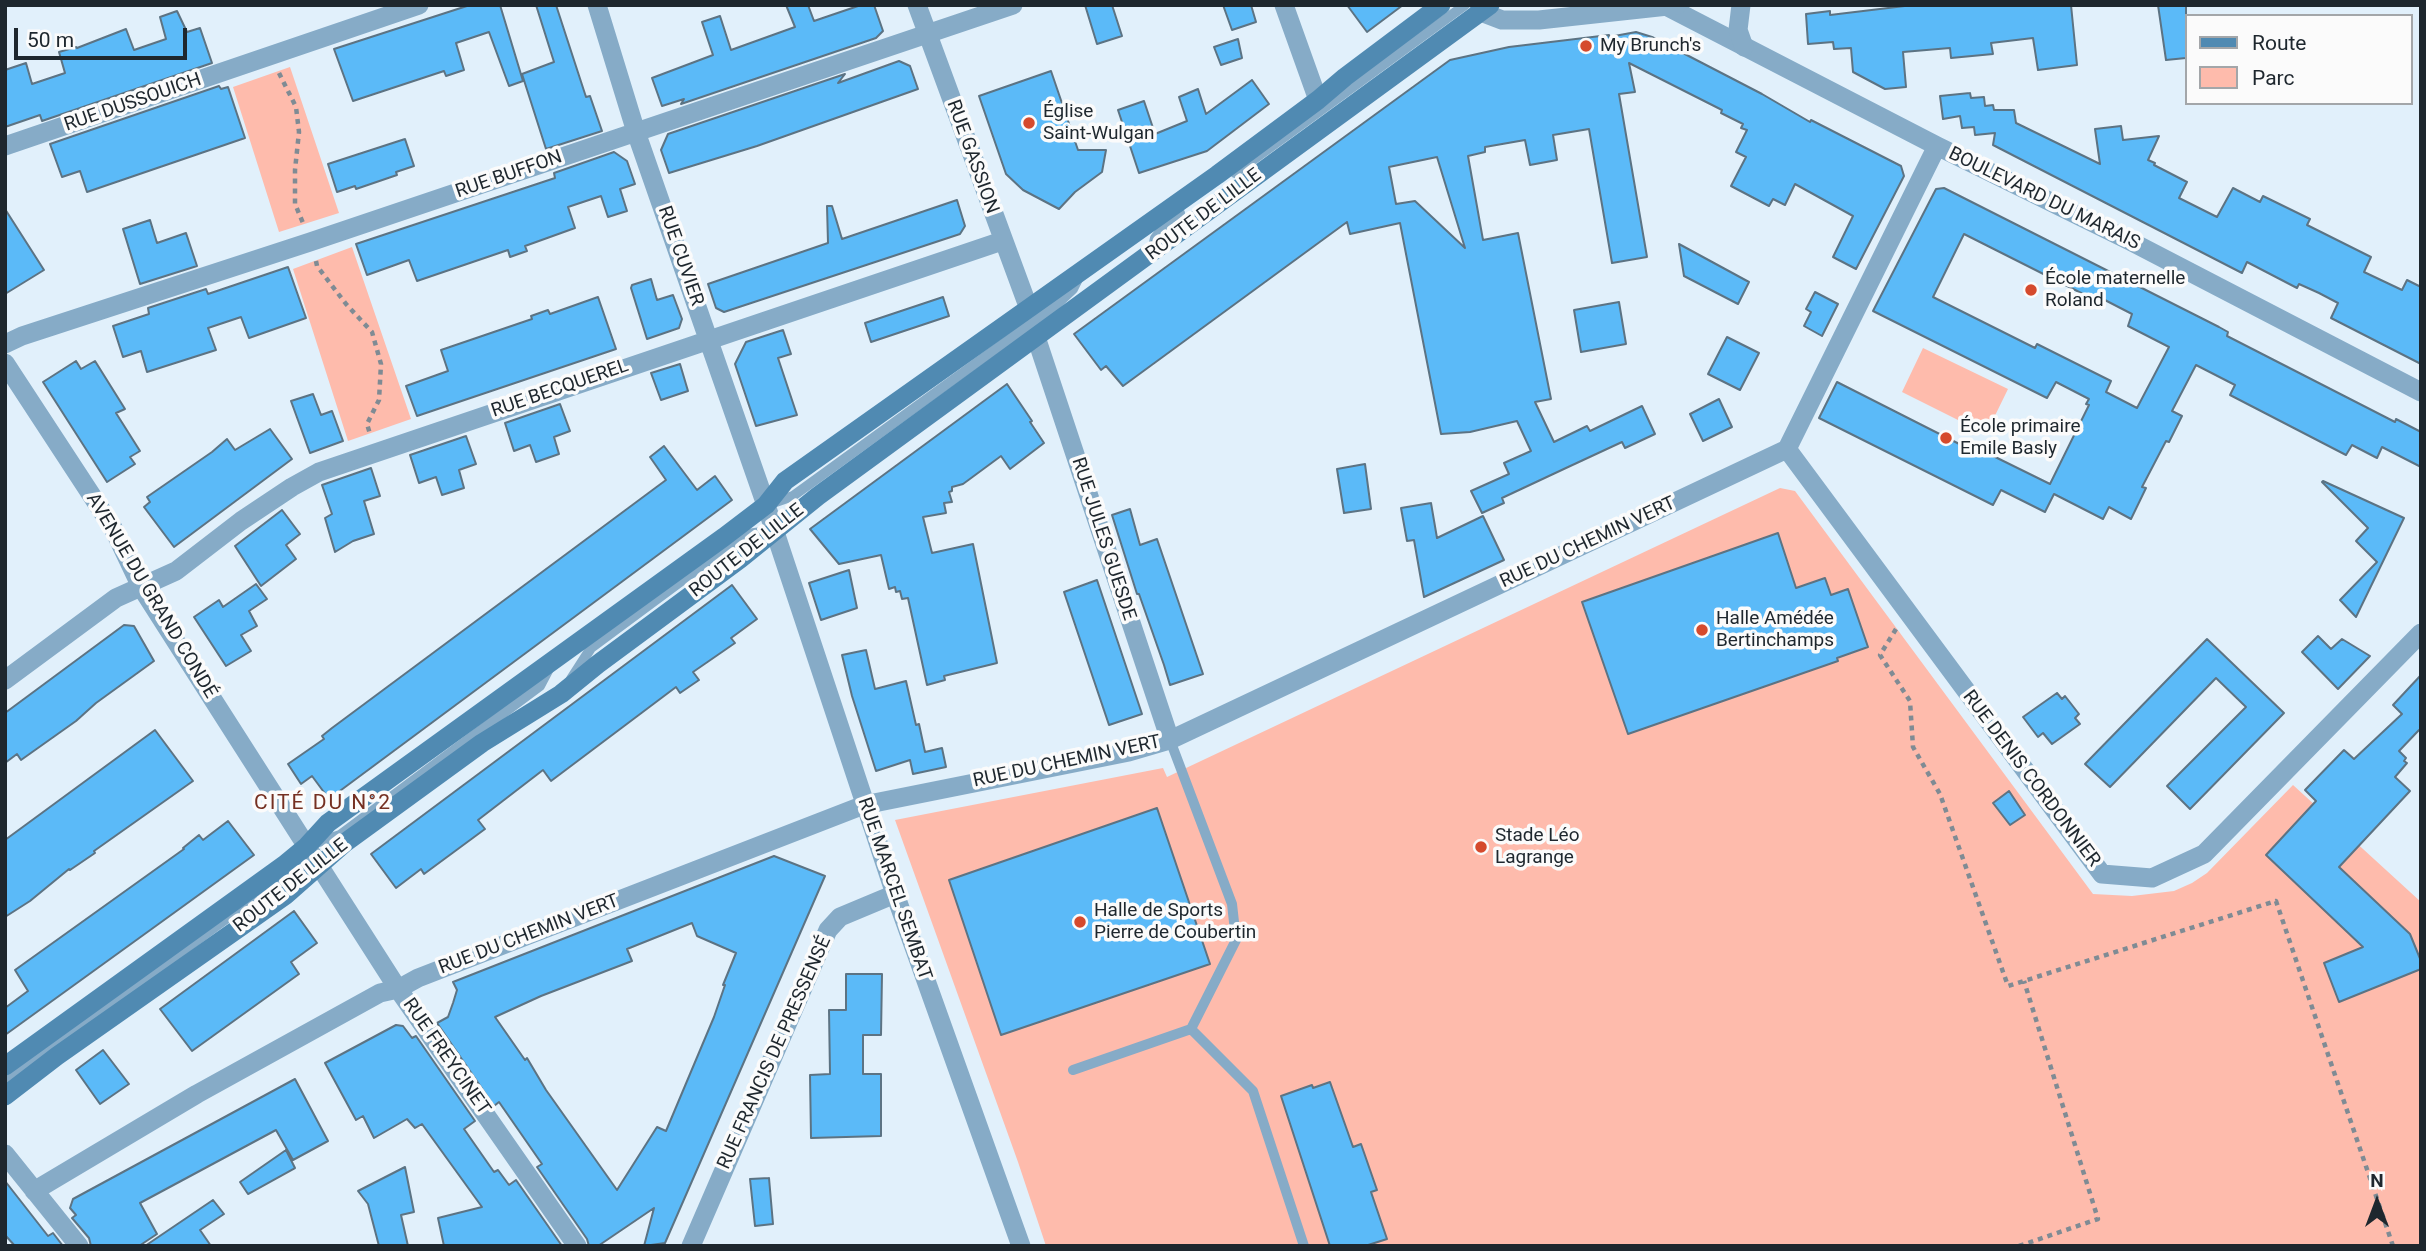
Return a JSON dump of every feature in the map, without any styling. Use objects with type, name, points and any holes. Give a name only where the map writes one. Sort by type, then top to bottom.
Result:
[{"type":"main road","name":"ROUTE DE LILLE","points":[[5,1066],[160,956],[307,846],[328,823],[766,505],[785,481],[1318,100],[1441,5]]},
{"type":"main road","name":"ROUTE DE LILLE","points":[[5,1096],[57,1056],[286,895],[318,864],[482,743],[561,694],[740,559],[774,530],[1018,348],[1150,254],[1479,7]]},
{"type":"street","name":"RUE DUSSOUICH","points":[[5,146],[419,5]]},
{"type":"street","name":"RUE CUVIER","points":[[597,5],[636,132],[766,505]]},
{"type":"street","name":"RUE GASSION","points":[[917,5],[1029,309]]},
{"type":"street","name":"RUE BUFFON","points":[[5,344],[22,336],[1013,5]]},
{"type":"street","points":[[1284,5],[1318,100]]},
{"type":"street","points":[[1741,5],[1738,30],[1744,47]]},
{"type":"street","points":[[1479,7],[1502,20],[1539,20],[1669,6]]},
{"type":"street","name":"BOULEVARD DU MARAIS","points":[[1669,6],[1744,47],[2421,393]]},
{"type":"street","points":[[1787,449],[1937,146]]},
{"type":"street","name":"RUE BECQUEREL","points":[[5,680],[116,598],[176,571],[241,521],[292,486],[319,472],[1002,241]]},
{"type":"street","name":"RUE JULES GUESDE","points":[[1036,337],[1170,740]]},
{"type":"street","name":"AVENUE DU GRAND CONDÉ","points":[[5,363],[113,528],[141,587],[318,864]]},
{"type":"street","name":"RUE DENIS CORDONNIER","points":[[1787,449],[2102,874],[2152,878],[2204,853],[2421,633]]},
{"type":"street","name":"RUE DU CHEMIN VERT","points":[[34,1191],[197,1094],[380,993],[398,989],[431,973],[864,804],[1129,752],[1170,740],[1787,449]]},
{"type":"street","name":"RUE MARCEL SEMBAT","points":[[766,505],[864,804],[1021,1246]]},
{"type":"street","name":"RUE FREYCINET","points":[[318,864],[398,989],[578,1246]]},
{"type":"street","name":"RUE FRANCIS DE PRESSENSÉ","points":[[691,1246],[828,930],[840,917],[895,894]]},
{"type":"street","points":[[5,1154],[79,1246]]},
{"type":"lane","points":[[766,505],[793,496],[1055,306],[1073,289],[1083,270]]},
{"type":"lane","points":[[1073,1070],[1191,1029],[1236,940],[1232,904],[1170,740]]},
{"type":"lane","points":[[5,1081],[271,886],[318,864]]},
{"type":"lane","points":[[1191,1029],[1253,1091],[1304,1246]]},
{"type":"path","points":[[1900,601],[1891,611],[1897,628],[1880,655],[1910,701],[1913,747],[1940,794],[2008,986],[2276,901],[2393,1246]]},
{"type":"path","points":[[2019,1246],[2098,1219],[2024,981]]},
{"type":"green space","points":[[290,67],[339,213],[279,232],[233,87]]},
{"type":"green space","points":[[352,247],[411,419],[348,441],[293,269]]},
{"type":"green space","points":[[1923,348],[2008,389],[1986,434],[1902,392]]},
{"type":"green space","name":"Stade Léo Lagrange","points":[[1780,488],[1795,491],[2093,894],[2132,896],[2174,891],[2192,883],[2207,873],[2293,785],[2421,902],[2421,1246],[1046,1246],[895,820],[1163,768],[1167,777]]},
{"type":"building","points":[[470,5],[500,5],[523,81],[509,86],[489,32],[456,43],[464,70],[446,76],[444,71],[353,101],[334,49]]},
{"type":"building","points":[[536,5],[556,5],[586,97],[590,96],[602,131],[546,149],[522,74],[554,62]]},
{"type":"building","points":[[786,5],[808,5],[814,21],[861,5],[874,5],[883,31],[876,38],[681,104],[684,99],[662,106],[652,78],[713,55],[702,22],[720,16],[731,50],[795,27]]},
{"type":"building","points":[[1085,5],[1112,5],[1122,36],[1097,44]]},
{"type":"building","points":[[1223,5],[1251,5],[1256,22],[1232,30]]},
{"type":"building","points":[[1347,5],[1403,5],[1367,32]]},
{"type":"building","points":[[1913,5],[2071,5],[2077,65],[2038,70],[2033,38],[1991,43],[1993,54],[1951,58],[1950,48],[1903,52],[1906,87],[1885,89],[1853,72],[1851,48],[1834,49],[1833,42],[1808,44],[1806,14],[1830,11],[1830,15]]},
{"type":"building","points":[[2158,5],[2186,5],[2184,58],[2166,60]]},
{"type":"building","points":[[177,11],[187,32],[200,28],[212,63],[42,121],[40,115],[5,127],[5,70],[26,63],[32,84],[65,73],[59,52],[126,29],[134,50],[166,39],[160,17]]},
{"type":"building","points":[[1636,32],[1652,37],[1810,122],[1811,120],[1901,166],[1904,176],[1856,269],[1833,257],[1853,216],[1795,184],[1785,205],[1773,199],[1769,206],[1731,186],[1746,157],[1736,152],[1747,130],[1741,128],[1743,124],[1721,113],[1722,110],[1629,63],[1635,92],[1619,94],[1647,257],[1612,263],[1589,129],[1553,135],[1557,160],[1530,165],[1525,140],[1485,147],[1485,152],[1468,156],[1483,240],[1518,233],[1551,399],[1535,402],[1554,442],[1587,426],[1590,431],[1642,406],[1655,434],[1625,448],[1622,442],[1502,498],[1504,503],[1482,513],[1471,491],[1509,474],[1504,463],[1531,451],[1517,421],[1470,432],[1441,434],[1400,223],[1350,234],[1347,222],[1123,386],[1106,366],[1101,370],[1074,334],[1450,60],[1509,47]],"holes":[[[1437,157],[1465,248],[1415,201],[1396,204],[1389,167]]]},
{"type":"building","points":[[1238,39],[1242,58],[1221,65],[1214,47]]},
{"type":"building","points":[[899,61],[910,66],[918,89],[757,146],[669,173],[661,150],[668,134],[845,74],[838,83]]},
{"type":"building","name":"Église Saint-Wulgan","points":[[1051,71],[1078,150],[1106,150],[1102,172],[1075,192],[1059,209],[1023,190],[1006,174],[979,96]]},
{"type":"building","points":[[1252,80],[1269,104],[1207,151],[1139,173],[1118,110],[1144,101],[1155,134],[1187,121],[1179,97],[1198,89],[1206,114]]},
{"type":"building","points":[[219,86],[221,89],[228,87],[245,138],[87,192],[80,171],[62,177],[50,144]]},
{"type":"building","points":[[1970,93],[1971,98],[1984,97],[1985,106],[1993,105],[1994,110],[2014,110],[2016,123],[2100,164],[2095,129],[2121,126],[2123,140],[2159,136],[2148,160],[2187,182],[2179,198],[2217,217],[2233,188],[2260,202],[2263,196],[2310,219],[2307,225],[2371,257],[2364,272],[2402,290],[2407,280],[2421,287],[2421,364],[2331,318],[2338,303],[2319,293],[2299,284],[2297,288],[2247,262],[2242,273],[1993,145],[1995,133],[1975,135],[1974,127],[1962,128],[1960,116],[1943,119],[1940,96]]},
{"type":"building","points":[[405,139],[414,166],[356,189],[355,186],[337,192],[328,164]]},
{"type":"building","points":[[614,152],[627,161],[635,184],[620,189],[627,211],[608,217],[601,196],[568,207],[575,228],[525,246],[527,251],[510,257],[508,250],[417,281],[409,260],[367,275],[356,244],[555,178],[554,173]]},
{"type":"building","points":[[1944,188],[2219,327],[2228,332],[2227,336],[2395,422],[2396,419],[2421,432],[2421,467],[2382,447],[2377,458],[2352,445],[2346,455],[2230,395],[2235,385],[2196,365],[2172,411],[2182,416],[2142,487],[2146,488],[2131,519],[2109,507],[2103,519],[2054,494],[2045,512],[2001,490],[1993,505],[1819,418],[1837,382],[1981,455],[1983,451],[2050,484],[2089,405],[2086,404],[2089,399],[2056,382],[2047,398],[1873,311],[1936,189]],"holes":[[[1964,234],[2097,301],[2099,297],[2132,314],[2128,326],[2169,347],[2137,408],[2106,392],[2111,381],[2037,344],[2035,348],[1933,297]]]},
{"type":"building","points":[[957,200],[965,226],[960,234],[724,312],[716,308],[708,284],[828,243],[827,206],[832,206],[842,239]]},
{"type":"building","points":[[5,209],[44,270],[5,294]]},
{"type":"building","points":[[150,220],[157,243],[186,233],[197,266],[140,284],[123,229]]},
{"type":"building","points":[[1679,244],[1749,282],[1738,304],[1684,276]]},
{"type":"building","points":[[288,267],[306,318],[249,338],[241,317],[208,328],[216,350],[147,372],[141,351],[123,357],[113,326],[149,314],[148,308],[206,289],[208,294]]},
{"type":"building","points":[[651,279],[657,300],[673,295],[682,319],[679,328],[647,339],[631,288],[632,285]]},
{"type":"building","points":[[1815,292],[1838,304],[1822,336],[1804,326],[1811,312],[1806,309]]},
{"type":"building","points":[[598,297],[616,349],[417,416],[406,386],[448,371],[441,350],[532,319],[531,316],[548,310],[550,314]]},
{"type":"building","points":[[943,297],[949,316],[871,342],[865,323]]},
{"type":"building","points":[[1619,302],[1626,344],[1581,352],[1574,310]]},
{"type":"building","points":[[783,330],[791,354],[778,358],[797,415],[756,426],[735,364],[746,342]]},
{"type":"building","points":[[1727,337],[1759,353],[1740,390],[1708,374]]},
{"type":"building","points":[[76,361],[81,369],[95,361],[125,409],[116,413],[140,451],[130,457],[135,464],[107,482],[43,382]]},
{"type":"building","points":[[680,364],[688,391],[661,400],[651,373]]},
{"type":"building","points":[[1007,384],[1044,443],[1010,469],[1001,456],[963,484],[952,487],[949,492],[952,502],[944,503],[946,513],[923,517],[932,553],[973,544],[997,663],[944,676],[945,680],[927,685],[908,598],[902,599],[900,591],[896,592],[895,587],[889,589],[881,555],[839,564],[810,529]]},
{"type":"building","points":[[313,394],[321,415],[332,411],[343,441],[310,453],[291,401]]},
{"type":"building","points":[[1719,399],[1732,427],[1703,441],[1690,414]]},
{"type":"building","points":[[560,404],[570,431],[554,437],[559,454],[536,462],[530,445],[514,451],[505,423]]},
{"type":"building","points":[[270,429],[292,459],[174,547],[144,507],[150,502],[147,497],[227,439],[235,450]]},
{"type":"building","points":[[466,436],[476,464],[459,470],[464,488],[442,495],[436,477],[419,483],[410,455]]},
{"type":"building","points":[[664,446],[697,490],[715,476],[732,500],[329,799],[312,776],[301,784],[288,764],[324,739],[322,736],[332,728],[666,480],[650,457]]},
{"type":"building","points":[[1365,464],[1371,509],[1344,513],[1337,469]]},
{"type":"building","points":[[371,468],[380,496],[364,501],[374,534],[353,541],[335,552],[325,518],[332,514],[322,485]]},
{"type":"building","points":[[2323,481],[2404,518],[2356,617],[2340,600],[2377,562],[2356,541],[2368,528]]},
{"type":"building","points":[[1431,503],[1437,538],[1483,516],[1504,560],[1424,597],[1414,540],[1407,541],[1401,508]]},
{"type":"building","points":[[1130,509],[1140,545],[1157,539],[1203,674],[1170,685],[1112,515]]},
{"type":"building","points":[[282,510],[300,534],[286,545],[296,559],[261,586],[235,546]]},
{"type":"building","points":[[1778,533],[1796,588],[1825,578],[1831,595],[1848,589],[1868,647],[1837,658],[1838,661],[1628,734],[1582,602]]},
{"type":"building","points":[[849,570],[857,608],[821,620],[809,583]]},
{"type":"building","points":[[1097,580],[1142,714],[1109,725],[1064,592]]},
{"type":"building","points":[[256,584],[267,599],[249,611],[257,626],[241,635],[251,651],[226,666],[194,617],[219,600],[223,607]]},
{"type":"building","points":[[732,585],[757,619],[731,638],[735,643],[693,672],[699,680],[680,693],[676,687],[551,781],[543,770],[478,820],[485,829],[424,874],[421,869],[396,888],[371,854]]},
{"type":"building","points":[[124,625],[134,626],[154,661],[21,760],[17,754],[5,763],[5,713]]},
{"type":"building","points":[[2318,636],[2331,649],[2342,639],[2370,656],[2338,689],[2302,652]]},
{"type":"building","points":[[2207,639],[2284,713],[2190,809],[2167,786],[2246,707],[2216,678],[2110,787],[2085,764]]},
{"type":"building","points":[[866,650],[875,689],[906,681],[925,752],[942,748],[946,767],[913,774],[910,760],[876,771],[842,655]]},
{"type":"building","points":[[2421,675],[2421,732],[2419,730],[2399,751],[2407,763],[2395,777],[2410,791],[2339,867],[2410,934],[2421,961],[2421,969],[2339,1002],[2324,963],[2363,947],[2266,855],[2316,801],[2305,790],[2344,750],[2354,759],[2402,714],[2393,705]]},
{"type":"building","points":[[2057,693],[2062,699],[2065,696],[2079,714],[2075,718],[2080,724],[2052,744],[2043,733],[2038,737],[2023,717]]},
{"type":"building","points":[[155,730],[193,781],[5,917],[5,840]]},
{"type":"building","points":[[2009,791],[2025,815],[2010,825],[1993,803]]},
{"type":"building","name":"Halle de Sports Pierre de Coubertin","points":[[1157,808],[1210,964],[1001,1035],[949,880]]},
{"type":"building","points":[[228,821],[254,855],[5,1035],[5,1008],[28,991],[15,970],[184,849],[199,835],[203,840]]},
{"type":"building","points":[[774,856],[825,876],[665,1243],[644,1246],[654,1208],[598,1246],[589,1246],[587,1239],[537,1167],[542,1164],[499,1102],[494,1106],[437,1023],[448,1017],[457,990],[453,982]],"holes":[[[692,923],[697,936],[736,953],[714,1017],[666,1131],[657,1127],[617,1190],[546,1090],[527,1058],[525,1060],[495,1017],[632,961],[627,949]]]},
{"type":"building","points":[[294,911],[317,943],[291,962],[299,974],[192,1051],[160,1009]]},
{"type":"building","points":[[846,974],[882,974],[881,1035],[863,1035],[863,1074],[881,1074],[881,1136],[811,1138],[810,1075],[830,1074],[829,1010],[846,1010]]},
{"type":"building","points":[[396,1025],[403,1026],[412,1038],[416,1036],[475,1121],[464,1129],[494,1172],[498,1170],[509,1185],[516,1180],[562,1246],[444,1246],[438,1218],[482,1207],[422,1124],[415,1128],[407,1119],[374,1138],[363,1116],[356,1120],[325,1063]]},
{"type":"building","points":[[103,1050],[129,1084],[100,1104],[76,1070]]},
{"type":"building","points":[[295,1079],[328,1141],[293,1160],[276,1130],[140,1203],[157,1234],[139,1246],[91,1246],[89,1238],[72,1218],[76,1215],[70,1208],[73,1199]]},
{"type":"building","points":[[1330,1082],[1353,1147],[1361,1144],[1377,1190],[1371,1192],[1387,1239],[1365,1246],[1330,1246],[1281,1096]]},
{"type":"building","points":[[286,1150],[295,1168],[248,1194],[240,1182]]},
{"type":"building","points":[[405,1167],[414,1212],[401,1215],[408,1246],[379,1246],[368,1204],[358,1191]]},
{"type":"building","points":[[769,1178],[773,1224],[755,1226],[750,1179]]},
{"type":"building","points":[[5,1181],[48,1236],[53,1233],[63,1246],[15,1246],[5,1235]]},
{"type":"building","points":[[213,1200],[224,1214],[200,1230],[211,1246],[145,1246]]},
{"type":"place","name":"My Brunch's","points":[[1586,46]]},
{"type":"place","name":"Église Saint-Wulgan","points":[[1029,123]]},
{"type":"place","name":"École maternelle Roland","points":[[2031,290]]},
{"type":"place","name":"École primaire Emile Basly","points":[[1946,438]]},
{"type":"place","name":"Halle Amédée Bertinchamps","points":[[1702,630]]},
{"type":"place","name":"Stade Léo Lagrange","points":[[1481,847]]},
{"type":"place","name":"Halle de Sports Pierre de Coubertin","points":[[1080,922]]},
{"type":"district","name":"CITÉ DU N°2","points":[[323,804]]}]
